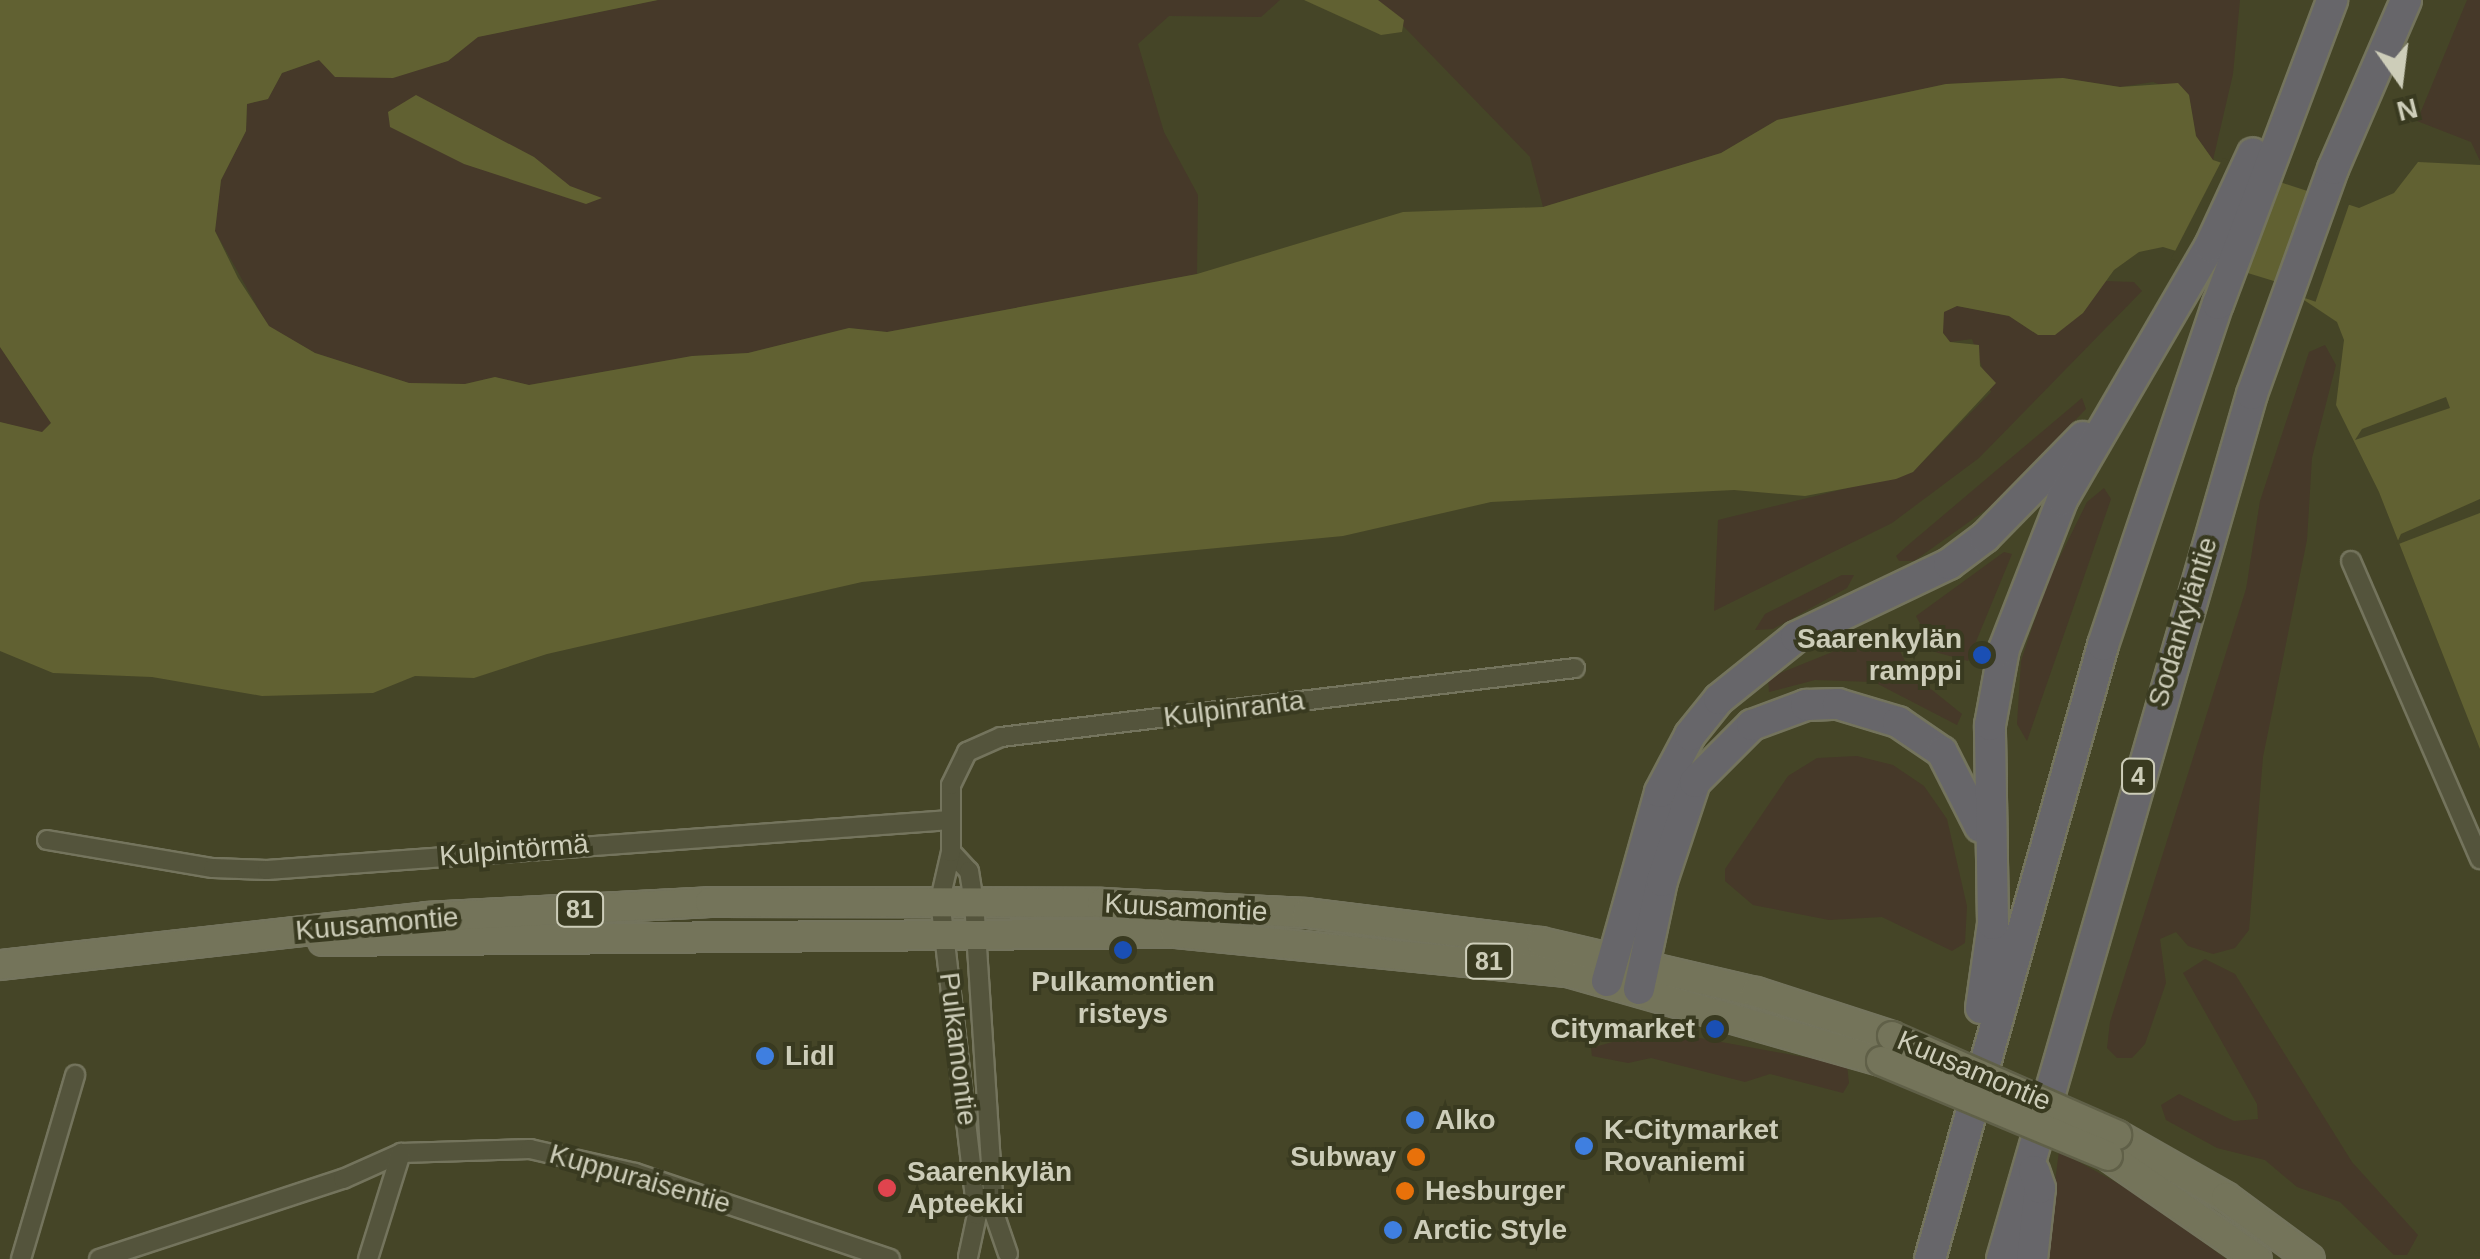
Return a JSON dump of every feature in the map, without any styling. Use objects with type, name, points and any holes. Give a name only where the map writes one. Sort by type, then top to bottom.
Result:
[{"type":"highway","points":[[1930,1259],[2103,645],[2218,304],[2261,158],[2260,137],[2287,115],[2332,0]]},
{"type":"highway","name":"Sodankyläntie","points":[[2002,1259],[2188,602],[2274,330],[2332,170],[2406,0]]},
{"type":"highway","points":[[1992,1034],[1981,1008],[1993,924],[1990,725],[2004,649],[2062,500],[2261,158]]},
{"type":"highway","points":[[1627,973],[1660,792],[1684,744],[1719,700],[1796,638],[1909,588],[1985,537],[2119,398]]},
{"type":"highway","points":[[1627,973],[1695,782],[1725,746],[1780,712],[1838,704],[1922,736],[1942,752],[1966,790],[1989,854]]},
{"type":"highway","points":[[2030,1159],[2040,1188],[2032,1259]]},
{"type":"main road","name":"Kuusamontie","points":[[0,964],[466,915],[710,902],[940,900],[1307,913],[1627,973],[1886,1048],[2113,1146]]},
{"type":"main road","name":"Kuusamontie","points":[[221,940],[1174,933],[1627,973]]},
{"type":"main road","name":"81","points":[[2113,1146],[2258,1259]]},
{"type":"main road","name":"81","points":[[2113,1146],[2226,1197],[2310,1259]]},
{"type":"street","points":[[2351,561],[2480,858]]},
{"type":"street","name":"Kulpinranta","points":[[950,820],[957,767],[981,743],[1000,737],[1576,668]]},
{"type":"street","points":[[940,900],[950,852],[950,820]]},
{"type":"street","name":"Kulpintörmä","points":[[47,840],[212,868],[266,870],[950,820]]},
{"type":"street","points":[[950,852],[969,871],[974,901]]},
{"type":"street","name":"Pulkamontie","points":[[940,900],[977,1215],[967,1258]]},
{"type":"street","name":"Pulkamontie","points":[[974,901],[994,1213],[1010,1257]]},
{"type":"street","points":[[21,1259],[75,1075]]},
{"type":"street","name":"Kuppuraisentie","points":[[99,1259],[342,1179],[401,1153],[530,1149],[569,1155],[890,1259]]},
{"type":"street","points":[[368,1259],[401,1153]]},
{"type":"street","points":[[967,1258],[987,1249],[1010,1257]]},
{"type":"shaded area","points":[[0,0],[658,0],[478,37],[448,61],[393,78],[335,77],[319,60],[282,73],[268,99],[247,104],[246,131],[221,180],[215,231],[238,278],[269,326],[315,353],[409,383],[465,384],[495,377],[529,385],[692,356],[748,353],[849,328],[887,332],[1197,274],[1403,212],[1543,207],[1721,153],[1777,120],[1946,84],[2063,78],[2120,87],[2178,83],[2189,95],[2196,136],[2213,160],[2359,208],[2394,193],[2418,162],[2480,165],[2480,749],[2379,492],[2336,405],[2344,340],[2337,322],[2277,282],[2163,247],[2139,252],[2114,270],[2083,313],[2055,335],[2038,335],[2009,316],[1957,306],[1944,312],[1943,333],[1950,342],[1979,345],[1980,366],[1996,383],[1913,472],[1896,479],[1805,496],[1734,490],[1491,502],[1343,536],[862,582],[547,654],[474,678],[415,676],[373,693],[262,696],[152,677],[53,673],[0,651],[0,422],[42,432],[51,423],[0,347]]},
{"type":"shaded area","points":[[658,0],[1280,0],[1261,17],[1169,16],[1138,44],[1164,132],[1198,195],[1197,274],[887,332],[849,328],[748,353],[692,356],[529,385],[495,377],[465,384],[409,383],[315,353],[268,326],[215,231],[221,180],[246,131],[247,104],[268,99],[282,73],[319,60],[448,61],[477,37]]},
{"type":"shaded area","points":[[1304,0],[1378,0],[1404,20],[1402,32],[1381,35]]},
{"type":"shaded area","points":[[1378,0],[2240,0],[2233,74],[2213,160],[2196,136],[2189,95],[2153,82],[2120,87],[2063,78],[1946,84],[1777,120],[1721,153],[1543,207],[1530,157]]},
{"type":"shaded area","points":[[2467,0],[2480,0],[2480,161],[2471,142],[2417,121]]},
{"type":"shaded area","points":[[416,95],[534,157],[570,186],[602,198],[586,204],[464,164],[390,127],[388,112]]},
{"type":"shaded area","points":[[2104,281],[2134,282],[2142,291],[1979,458],[1892,523],[1714,611],[1718,520],[1913,472],[1991,392],[1972,339],[1950,342],[1943,333],[1943,312],[1957,306],[2009,316],[2038,335],[2083,313]]},
{"type":"shaded area","points":[[2325,345],[2336,365],[2312,458],[2307,540],[2263,757],[2249,930],[2235,948],[2213,954],[2188,946],[2176,932],[2160,939],[2166,983],[2145,1044],[2132,1058],[2117,1058],[2107,1048],[2110,1022],[2246,589],[2260,501],[2309,352]]},
{"type":"shaded area","points":[[0,347],[51,423],[42,433],[0,422]]},
{"type":"shaded area","points":[[2082,398],[2086,409],[1990,507],[1914,561],[1899,561],[1896,556],[1907,546]]},
{"type":"shaded area","points":[[2104,488],[2111,499],[2027,741],[2017,724],[2021,661],[2047,583],[2087,502]]},
{"type":"shaded area","points":[[2004,552],[2012,554],[1968,661],[1935,652],[1916,616]]},
{"type":"shaded area","points":[[1842,575],[1854,575],[1847,588],[1773,629],[1755,630],[1765,614]]},
{"type":"shaded area","points":[[1889,629],[1911,673],[1962,714],[1957,725],[1874,682],[1815,680],[1769,692],[1768,678]]},
{"type":"shaded area","points":[[1857,756],[1893,765],[1924,786],[1947,819],[1967,906],[1965,943],[1952,951],[1882,917],[1829,920],[1753,905],[1725,881],[1725,869],[1788,776],[1817,758]]},
{"type":"shaded area","points":[[2205,959],[2235,974],[2352,1162],[2418,1235],[2407,1255],[2394,1255],[2340,1202],[2297,1187],[2265,1160],[2217,1148],[2166,1120],[2161,1105],[2179,1094],[2234,1121],[2258,1119],[2257,1104],[2183,973]]},
{"type":"shaded area","points":[[1656,1030],[1847,1065],[1849,1083],[1843,1093],[1770,1074],[1745,1082],[1651,1058],[1628,1063],[1592,1056],[1591,1048]]},
{"type":"shaded area","points":[[2059,1151],[2141,1196],[2226,1259],[2045,1259]]},
{"type":"pier","points":[[2223,158],[2281,177],[2244,280],[2171,259]]},
{"type":"pier","points":[[2311,186],[2351,200],[2316,302],[2276,288]]},
{"type":"pier","points":[[2446,397],[2450,408],[2355,440],[2362,429]]},
{"type":"pier","points":[[2480,499],[2480,513],[2396,545],[2401,534]]},
{"type":"place","name":"Saarenkylän ramppi","points":[[1982,655]]},
{"type":"place","name":"Pulkamontien risteys","points":[[1123,950]]},
{"type":"place","name":"Citymarket","points":[[1715,1029]]},
{"type":"place","name":"Lidl","points":[[765,1056]]},
{"type":"place","name":"Alko","points":[[1415,1120]]},
{"type":"place","name":"K-Citymarket Rovaniemi","points":[[1584,1146]]},
{"type":"place","name":"Subway","points":[[1416,1157]]},
{"type":"place","name":"Saarenkylän Apteekki","points":[[887,1188]]},
{"type":"place","name":"Hesburger","points":[[1405,1191]]},
{"type":"place","name":"Arctic Style","points":[[1393,1230]]}]
